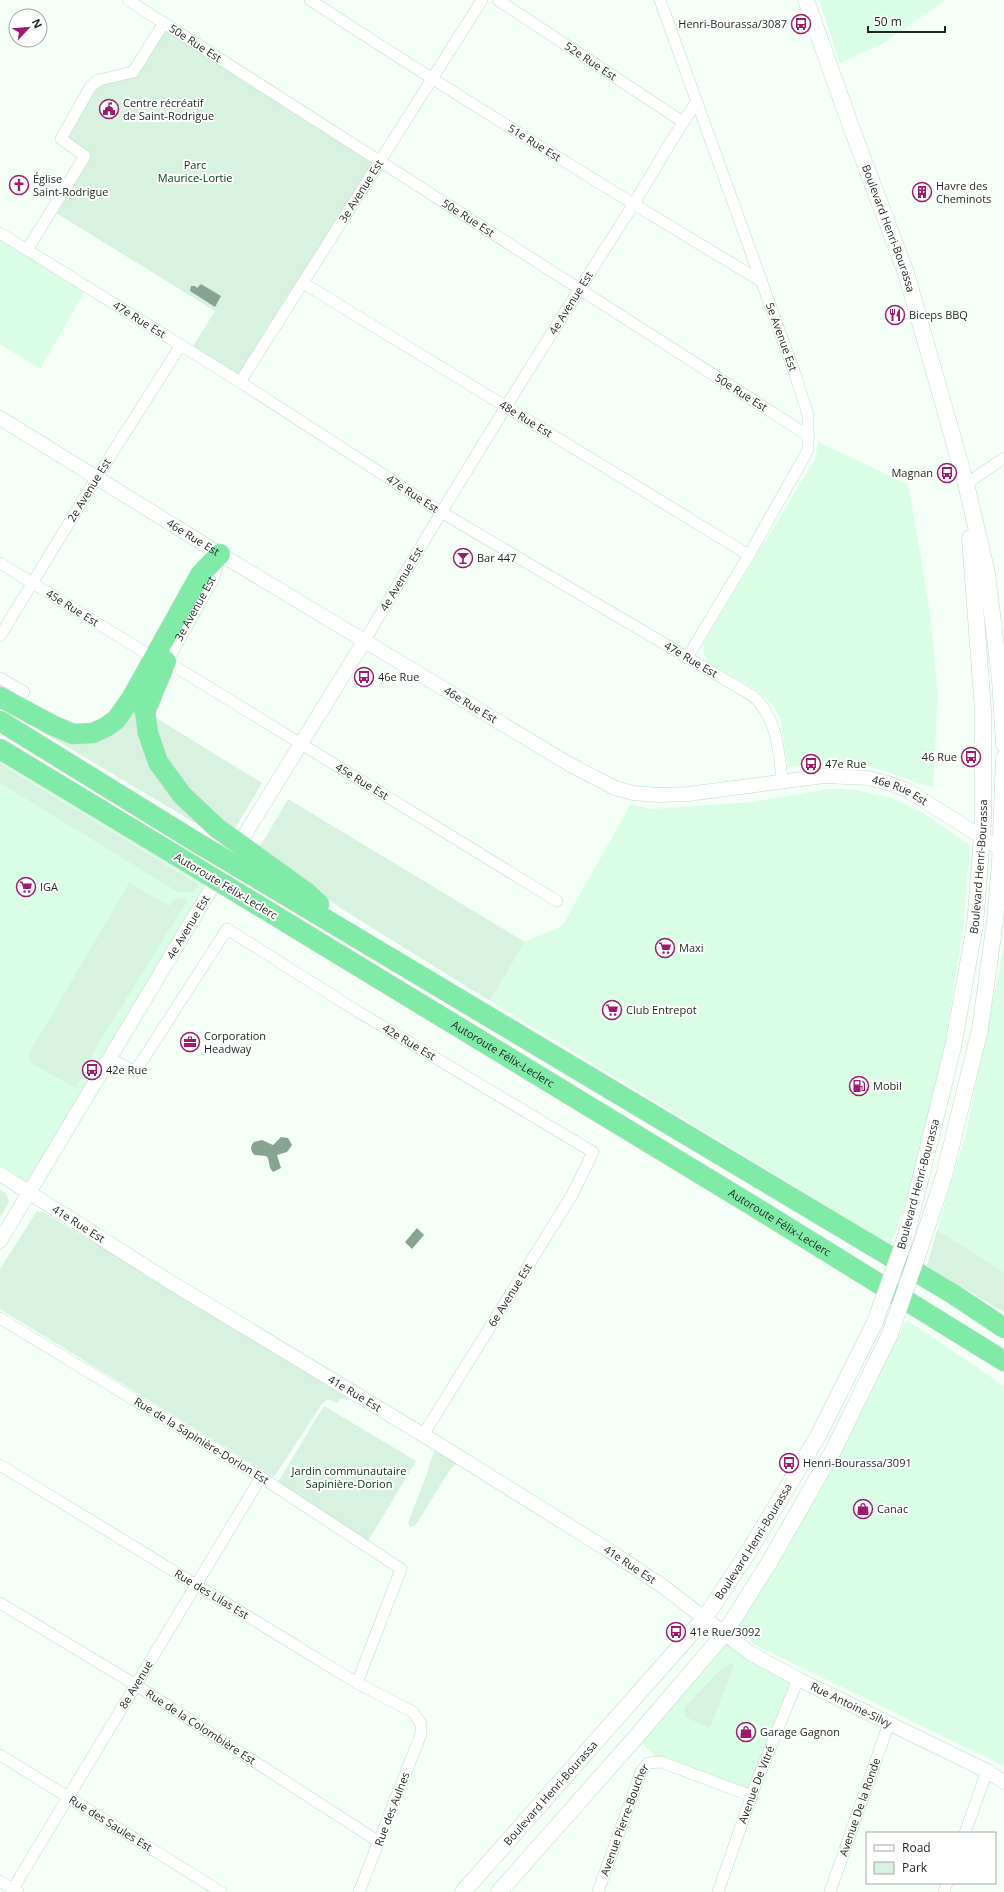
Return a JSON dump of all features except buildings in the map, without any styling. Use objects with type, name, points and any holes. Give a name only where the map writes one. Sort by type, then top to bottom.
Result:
[{"type":"highway","points":[[0,697],[54,726],[74,734],[93,733],[106,728],[116,720],[132,699],[200,575],[220,554]]},
{"type":"highway","points":[[166,661],[152,691],[145,712],[148,733],[158,762],[182,795],[266,874]]},
{"type":"highway","name":"Autoroute Félix-Leclerc","points":[[0,721],[196,842],[266,874],[354,936],[954,1294],[1004,1328]]},
{"type":"highway","name":"Autoroute Félix-Leclerc","points":[[0,749],[758,1209],[1004,1361]]},
{"type":"highway","points":[[954,1294],[1004,1318]]},
{"type":"highway","points":[[946,1326],[1004,1375]]},
{"type":"main road","name":"Boulevard Henri-Bourassa","points":[[806,0],[850,124],[906,273],[966,484],[987,573],[1000,679],[1004,745]]},
{"type":"main road","name":"Boulevard Henri-Bourassa","points":[[463,1892],[704,1619],[748,1551],[818,1436],[875,1322],[907,1233],[957,1032],[975,925],[982,837],[983,710],[966,484]]},
{"type":"main road","name":"Boulevard Henri-Bourassa","points":[[499,1892],[636,1738],[724,1634],[769,1563],[834,1448],[890,1334],[944,1176],[980,1029],[995,921],[1002,850],[1004,758]]},
{"type":"main road","points":[[995,921],[1004,902]]},
{"type":"street","name":"50e Rue Est","points":[[128,0],[809,436]]},
{"type":"street","name":"51e Rue Est","points":[[310,0],[432,79],[634,206],[761,281]]},
{"type":"street","name":"3e Avenue Est","points":[[240,382],[482,0]]},
{"type":"street","name":"52e Rue Est","points":[[498,0],[683,122]]},
{"type":"street","name":"5e Avenue Est","points":[[660,0],[795,374],[808,415],[809,436],[808,450],[749,555],[687,658]]},
{"type":"street","points":[[27,250],[85,156],[60,139],[91,86],[99,80],[133,72],[164,23]]},
{"type":"street","name":"4e Avenue Est","points":[[0,1241],[205,899],[365,640],[441,512],[580,289],[634,206],[683,122],[696,103]]},
{"type":"street","name":"47e Rue Est","points":[[0,233],[240,382],[441,512],[753,696],[766,710],[775,732],[782,781]]},
{"type":"street","name":"48e Rue Est","points":[[303,284],[749,555]]},
{"type":"street","name":"2e Avenue Est","points":[[0,636],[97,477],[181,345]]},
{"type":"street","name":"46e Rue Est","points":[[0,418],[220,554],[569,764],[615,788],[633,793],[666,795],[688,794],[824,776],[846,776],[888,783],[907,790],[1002,850]]},
{"type":"street","points":[[966,484],[1004,458]]},
{"type":"street","name":"3e Avenue Est","points":[[166,661],[212,578],[220,554]]},
{"type":"street","name":"45e Rue Est","points":[[0,563],[144,652]]},
{"type":"street","name":"45e Rue Est","points":[[166,661],[557,901]]},
{"type":"street","points":[[0,678],[24,692]]},
{"type":"street","name":"42e Rue Est","points":[[110,1058],[135,1072],[227,929],[357,1011],[593,1152]]},
{"type":"street","name":"6e Avenue Est","points":[[423,1435],[572,1195],[593,1152]]},
{"type":"street","name":"41e Rue Est","points":[[0,1174],[167,1280],[423,1435],[608,1550],[704,1619]]},
{"type":"street","name":"Rue de la Sapinière-Dorion Est","points":[[0,1318],[261,1477],[401,1569],[358,1683]]},
{"type":"street","name":"Rue des Lilas Est","points":[[0,1464],[358,1683],[413,1712],[421,1724]]},
{"type":"street","name":"8e Avenue","points":[[14,1891],[68,1797],[261,1477]]},
{"type":"street","name":"Rue de la Colombière Est","points":[[0,1603],[136,1685],[379,1842]]},
{"type":"street","name":"Rue Antoine-Silvy","points":[[704,1619],[750,1653],[798,1679],[987,1771],[1004,1782]]},
{"type":"street","name":"Avenue De Vitré","points":[[718,1892],[752,1796],[798,1679]]},
{"type":"street","name":"Avenue De la Ronde","points":[[830,1892],[889,1723]]},
{"type":"street","name":"Rue des Aulnes","points":[[359,1892],[421,1734],[421,1724]]},
{"type":"street","name":"Rue des Saules Est","points":[[0,1755],[221,1892]]},
{"type":"street","name":"Avenue Pierre-Boucher","points":[[598,1892],[641,1772],[648,1763],[661,1762],[752,1796]]},
{"type":"street","points":[[965,1832],[987,1771]]},
{"type":"street","points":[[0,1881],[14,1891]]},
{"type":"shaded area","points":[[819,0],[946,0],[882,44],[840,63]]},
{"type":"shaded area","points":[[0,233],[87,288],[40,369],[0,344]]},
{"type":"shaded area","points":[[201,284],[221,296],[215,307],[190,291],[191,286],[195,286],[197,288]]},
{"type":"shaded area","points":[[818,442],[908,484],[931,621],[938,695],[933,788],[869,766],[834,764],[788,767],[780,717],[772,704],[758,691],[708,662],[704,654],[703,643],[815,459]]},
{"type":"shaded area","points":[[0,749],[177,856],[211,890],[29,1193],[0,1176]]},
{"type":"shaded area","points":[[829,789],[853,789],[895,799],[922,812],[970,845],[963,929],[945,1044],[917,1170],[891,1245],[490,1001],[525,942],[562,926],[631,804],[652,809],[752,802]]},
{"type":"shaded area","points":[[1004,945],[1004,1272],[937,1230],[966,1133]]},
{"type":"shaded area","points":[[281,1137],[288,1138],[292,1145],[287,1152],[277,1155],[281,1168],[273,1172],[270,1168],[268,1158],[266,1156],[255,1155],[251,1151],[251,1147],[254,1142],[262,1140],[273,1145]]},
{"type":"shaded area","points":[[417,1228],[424,1235],[412,1249],[405,1242]]},
{"type":"shaded area","points":[[907,1320],[1004,1386],[1004,1766],[753,1644],[738,1624]]},
{"type":"shaded area","points":[[724,1634],[798,1679],[752,1796],[661,1762],[636,1737]]},
{"type":"green space","name":"Parc Maurice-Lortie","points":[[164,23],[379,161],[240,382],[190,351],[215,311],[56,213],[85,156],[61,139],[91,86],[133,72]]},
{"type":"green space","points":[[135,703],[141,743],[149,762],[198,818],[195,823],[24,721],[66,736]]},
{"type":"green space","points":[[153,716],[262,783],[233,831],[216,818],[162,758]]},
{"type":"green space","points":[[0,764],[199,885],[194,893],[176,891],[0,783]]},
{"type":"green space","points":[[288,799],[525,942],[490,1001],[345,911],[258,850]]},
{"type":"green space","points":[[129,883],[169,906],[177,898],[188,900],[97,1046],[76,1088],[36,1066],[31,1062],[28,1055]]},
{"type":"green space","points":[[0,1190],[6,1193],[9,1202],[0,1218]]},
{"type":"green space","points":[[37,1211],[43,1212],[89,1240],[90,1238],[348,1396],[345,1399],[340,1399],[337,1403],[328,1399],[321,1405],[274,1477],[0,1309],[0,1269]]},
{"type":"green space","points":[[937,1230],[1004,1272],[1004,1312],[927,1266]]},
{"type":"green space","name":"Jardin communautaire Sapinière-Dorion","points":[[324,1406],[416,1461],[365,1546],[275,1487]]},
{"type":"green space","points":[[435,1448],[458,1463],[451,1468],[415,1526],[410,1527],[408,1523]]},
{"type":"green space","points":[[732,1663],[734,1665],[710,1728],[685,1717],[684,1708],[722,1668]]},
{"type":"place","name":"Henri-Bourassa/3087","points":[[801,24]]},
{"type":"place","name":"Centre récréatif de Saint-Rodrigue","points":[[109,109]]},
{"type":"place","name":"Église Saint-Rodrigue","points":[[19,185]]},
{"type":"place","name":"Havre des Cheminots","points":[[922,192]]},
{"type":"place","name":"Biceps BBQ","points":[[895,315]]},
{"type":"place","name":"Magnan","points":[[947,473]]},
{"type":"place","name":"Bar 447","points":[[463,558]]},
{"type":"place","name":"46e Rue","points":[[364,677]]},
{"type":"place","name":"46 Rue","points":[[971,757]]},
{"type":"place","name":"47e Rue","points":[[811,764]]},
{"type":"place","name":"IGA","points":[[26,887]]},
{"type":"place","name":"Maxi","points":[[665,948]]},
{"type":"place","name":"Club Entrepot","points":[[612,1010]]},
{"type":"place","name":"Corporation Headway","points":[[190,1042]]},
{"type":"place","name":"42e Rue","points":[[92,1070]]},
{"type":"place","name":"Mobil","points":[[859,1086]]},
{"type":"place","name":"Henri-Bourassa/3091","points":[[789,1463]]},
{"type":"place","name":"Canac","points":[[863,1509]]},
{"type":"place","name":"41e Rue/3092","points":[[676,1632]]},
{"type":"place","name":"Garage Gagnon","points":[[746,1732]]}]
